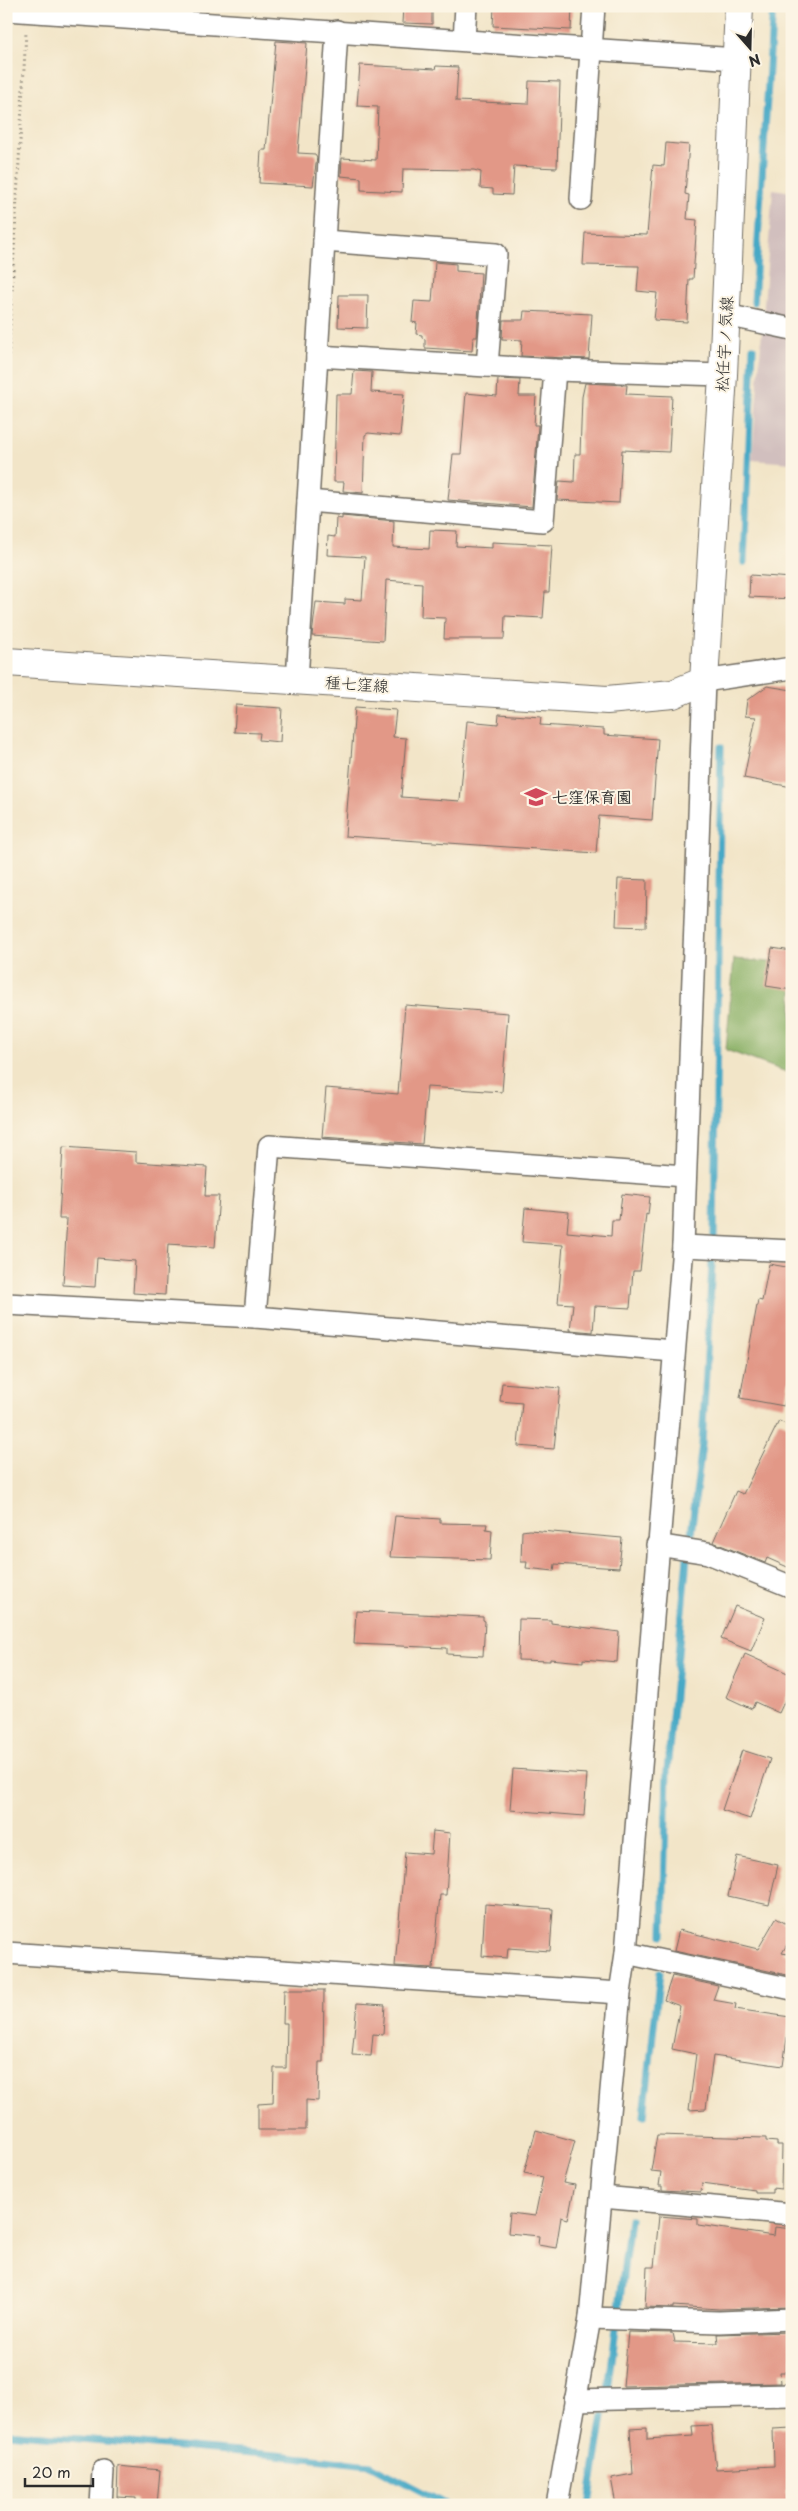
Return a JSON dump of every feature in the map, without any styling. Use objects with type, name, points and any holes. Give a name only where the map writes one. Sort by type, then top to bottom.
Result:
[{"type":"main road","name":"松任宇ノ気線","points":[[704,681],[723,375],[739,6]]},
{"type":"main road","name":"種七窪線","points":[[6,662],[607,700],[673,694],[704,681]]},
{"type":"street","points":[[464,40],[466,6]]},
{"type":"street","points":[[581,199],[594,6]]},
{"type":"street","points":[[15,11],[737,58]]},
{"type":"street","points":[[297,680],[337,31]]},
{"type":"street","points":[[324,241],[496,254],[488,366]]},
{"type":"street","points":[[726,315],[792,328]]},
{"type":"street","points":[[317,356],[554,370],[723,375]]},
{"type":"street","points":[[308,501],[543,521],[554,370]]},
{"type":"street","points":[[557,2505],[590,2318],[620,1993],[626,1953],[657,1545],[683,1246],[704,681],[792,668]]},
{"type":"street","points":[[255,1318],[269,1146],[685,1176]]},
{"type":"street","points":[[683,1246],[792,1251]]},
{"type":"street","points":[[6,1304],[255,1318],[674,1351]]},
{"type":"street","points":[[657,1545],[708,1553],[792,1587]]},
{"type":"street","points":[[6,1953],[620,1993]]},
{"type":"street","points":[[626,1953],[792,1989]]},
{"type":"street","points":[[602,2197],[792,2214]]},
{"type":"street","points":[[590,2318],[719,2322],[792,2319]]},
{"type":"street","points":[[575,2400],[792,2395]]},
{"type":"street","points":[[101,2505],[103,2471]]},
{"type":"path","points":[[6,400],[15,11]]},
{"type":"shaded area","points":[[773,189],[792,192],[792,463],[752,460]]},
{"type":"green space","points":[[734,959],[792,964],[792,1074],[726,1050]]},
{"type":"building","points":[[403,6],[432,6],[432,24],[402,23]]},
{"type":"building","points":[[494,6],[572,6],[571,30],[493,26]]},
{"type":"building","points":[[276,41],[307,43],[298,153],[315,154],[317,157],[313,186],[259,183],[261,150],[266,150]]},
{"type":"building","points":[[360,65],[435,69],[436,66],[458,67],[456,101],[528,104],[529,81],[560,82],[557,168],[514,166],[512,195],[493,194],[493,189],[480,188],[481,172],[474,170],[403,169],[402,192],[361,190],[361,178],[341,176],[342,158],[376,160],[378,107],[357,106]]},
{"type":"building","points":[[666,143],[689,145],[685,194],[689,195],[687,219],[697,220],[693,279],[689,279],[687,322],[654,320],[657,293],[637,291],[639,266],[583,265],[585,233],[647,235],[653,165],[664,166]]},
{"type":"building","points":[[435,262],[456,264],[456,271],[481,273],[477,337],[473,337],[472,351],[425,348],[425,339],[422,338],[422,335],[416,334],[417,323],[412,322],[414,301],[432,302]]},
{"type":"building","points":[[339,295],[368,295],[367,328],[338,327]]},
{"type":"building","points":[[524,311],[592,314],[589,359],[521,356],[522,340],[502,339],[503,320],[523,320]]},
{"type":"building","points":[[354,371],[372,372],[371,392],[404,394],[400,436],[368,433],[365,435],[363,493],[343,491],[344,482],[334,482],[336,394],[352,394]]},
{"type":"building","points":[[498,379],[520,380],[519,396],[536,396],[534,425],[538,425],[532,507],[448,500],[453,454],[461,454],[466,393],[497,396]]},
{"type":"building","points":[[585,383],[627,385],[626,394],[672,396],[669,452],[622,450],[619,503],[557,500],[559,481],[574,482],[575,454],[580,454],[582,397]]},
{"type":"building","points":[[342,516],[394,521],[393,547],[429,549],[430,530],[457,531],[456,546],[492,548],[492,542],[552,545],[549,592],[545,592],[543,618],[505,616],[504,639],[444,639],[445,618],[421,617],[422,583],[386,580],[383,641],[312,636],[316,602],[345,604],[345,599],[362,600],[365,557],[327,555],[328,536],[335,537],[336,518],[342,519]]},
{"type":"building","points":[[750,575],[792,578],[792,599],[749,597]]},
{"type":"building","points":[[767,686],[792,690],[792,787],[744,778],[756,717],[745,716],[747,700]]},
{"type":"building","points":[[236,705],[282,708],[280,742],[259,740],[260,733],[234,732]]},
{"type":"building","points":[[355,707],[396,710],[393,737],[406,738],[401,797],[460,801],[467,721],[498,724],[499,714],[541,717],[540,725],[604,729],[604,735],[658,739],[652,820],[599,816],[596,853],[345,836]]},
{"type":"building","points":[[618,879],[647,880],[646,927],[616,926]]},
{"type":"building","points":[[772,948],[792,951],[792,990],[766,986]]},
{"type":"building","points":[[405,1005],[508,1013],[502,1092],[427,1087],[422,1144],[322,1137],[326,1088],[398,1094]]},
{"type":"building","points":[[63,1147],[136,1152],[136,1162],[207,1167],[205,1196],[219,1196],[215,1247],[168,1244],[165,1295],[133,1293],[135,1261],[97,1258],[95,1287],[63,1285],[67,1219],[59,1219]]},
{"type":"building","points":[[622,1194],[650,1197],[648,1215],[646,1214],[640,1271],[633,1271],[630,1308],[595,1306],[593,1332],[570,1330],[573,1304],[558,1303],[563,1245],[522,1242],[525,1208],[569,1212],[567,1232],[611,1236],[612,1220],[619,1220]]},
{"type":"building","points":[[769,1264],[792,1268],[792,1364],[784,1406],[740,1398],[758,1300],[762,1301]]},
{"type":"building","points":[[502,1383],[560,1388],[554,1449],[518,1446],[522,1403],[500,1401]]},
{"type":"building","points":[[779,1421],[792,1427],[792,1569],[767,1558],[765,1563],[713,1542],[736,1491],[743,1494]]},
{"type":"building","points":[[395,1516],[440,1519],[440,1523],[487,1524],[486,1529],[492,1530],[490,1560],[390,1557]]},
{"type":"building","points":[[522,1531],[622,1538],[619,1568],[555,1564],[554,1571],[526,1568],[527,1562],[521,1562]]},
{"type":"building","points":[[735,1606],[765,1618],[751,1651],[721,1639]]},
{"type":"building","points":[[356,1611],[483,1617],[485,1621],[483,1656],[447,1654],[447,1648],[354,1644]]},
{"type":"building","points":[[519,1619],[551,1620],[551,1623],[619,1632],[617,1662],[583,1659],[583,1662],[550,1659],[550,1661],[518,1660]]},
{"type":"building","points":[[745,1654],[792,1675],[792,1685],[779,1713],[755,1702],[752,1709],[726,1697]]},
{"type":"building","points":[[742,1750],[770,1759],[750,1819],[722,1810]]},
{"type":"building","points":[[513,1769],[587,1774],[584,1816],[510,1810]]},
{"type":"building","points":[[433,1831],[450,1833],[446,1895],[440,1895],[433,1968],[395,1966],[405,1852],[431,1854]]},
{"type":"building","points":[[737,1856],[778,1865],[769,1905],[728,1896]]},
{"type":"building","points":[[485,1904],[553,1909],[550,1951],[508,1948],[507,1958],[482,1956]]},
{"type":"building","points":[[776,1918],[792,1927],[792,1936],[782,1953],[792,1955],[792,1976],[674,1951],[679,1930],[758,1949]]},
{"type":"building","points":[[672,1976],[718,1986],[713,2000],[736,2004],[735,2009],[790,2017],[783,2066],[713,2056],[706,2109],[689,2110],[696,2054],[672,2049],[680,2006],[664,2000]]},
{"type":"building","points":[[284,1990],[324,1990],[323,2062],[319,2062],[318,2101],[306,2100],[306,2130],[258,2130],[258,2104],[273,2103],[274,2068],[286,2068],[287,2023],[283,2023]]},
{"type":"building","points":[[357,2003],[385,2005],[383,2035],[373,2034],[371,2056],[352,2055]]},
{"type":"building","points":[[536,2130],[575,2141],[563,2183],[575,2185],[568,2219],[561,2217],[556,2248],[538,2245],[539,2236],[508,2233],[510,2213],[535,2216],[543,2177],[524,2173]]},
{"type":"building","points":[[657,2135],[766,2138],[766,2141],[777,2142],[777,2145],[782,2145],[781,2189],[772,2188],[772,2193],[755,2193],[755,2190],[702,2183],[701,2192],[662,2190],[662,2186],[659,2186],[661,2172],[651,2171]]},
{"type":"building","points":[[659,2216],[698,2219],[698,2225],[774,2236],[775,2227],[792,2229],[792,2307],[719,2309],[673,2306],[673,2308],[645,2307],[647,2267],[654,2267]]},
{"type":"building","points":[[628,2332],[672,2333],[674,2342],[718,2343],[717,2334],[792,2332],[792,2372],[780,2372],[781,2383],[623,2386]]},
{"type":"building","points":[[711,2425],[716,2469],[774,2466],[773,2429],[792,2428],[792,2488],[786,2489],[788,2505],[616,2505],[611,2478],[633,2474],[630,2429],[647,2428],[647,2439],[693,2436],[692,2426]]},
{"type":"building","points":[[118,2466],[160,2470],[157,2505],[136,2505],[136,2498],[117,2497]]},
{"type":"waterway","points":[[754,302],[773,6]]},
{"type":"waterway","points":[[744,562],[753,348]]},
{"type":"waterway","points":[[714,1236],[721,747]]},
{"type":"waterway","points":[[690,1542],[702,1444],[712,1263]]},
{"type":"waterway","points":[[663,1935],[667,1771],[687,1558]]},
{"type":"waterway","points":[[644,2116],[660,1972]]},
{"type":"waterway","points":[[619,2308],[630,2219]]},
{"type":"waterway","points":[[608,2390],[616,2329]]},
{"type":"waterway","points":[[589,2505],[603,2416]]},
{"type":"waterway","points":[[6,2433],[276,2455],[371,2465],[447,2505]]},
{"type":"place","name":"七窪保育園","points":[[536,797]]}]
